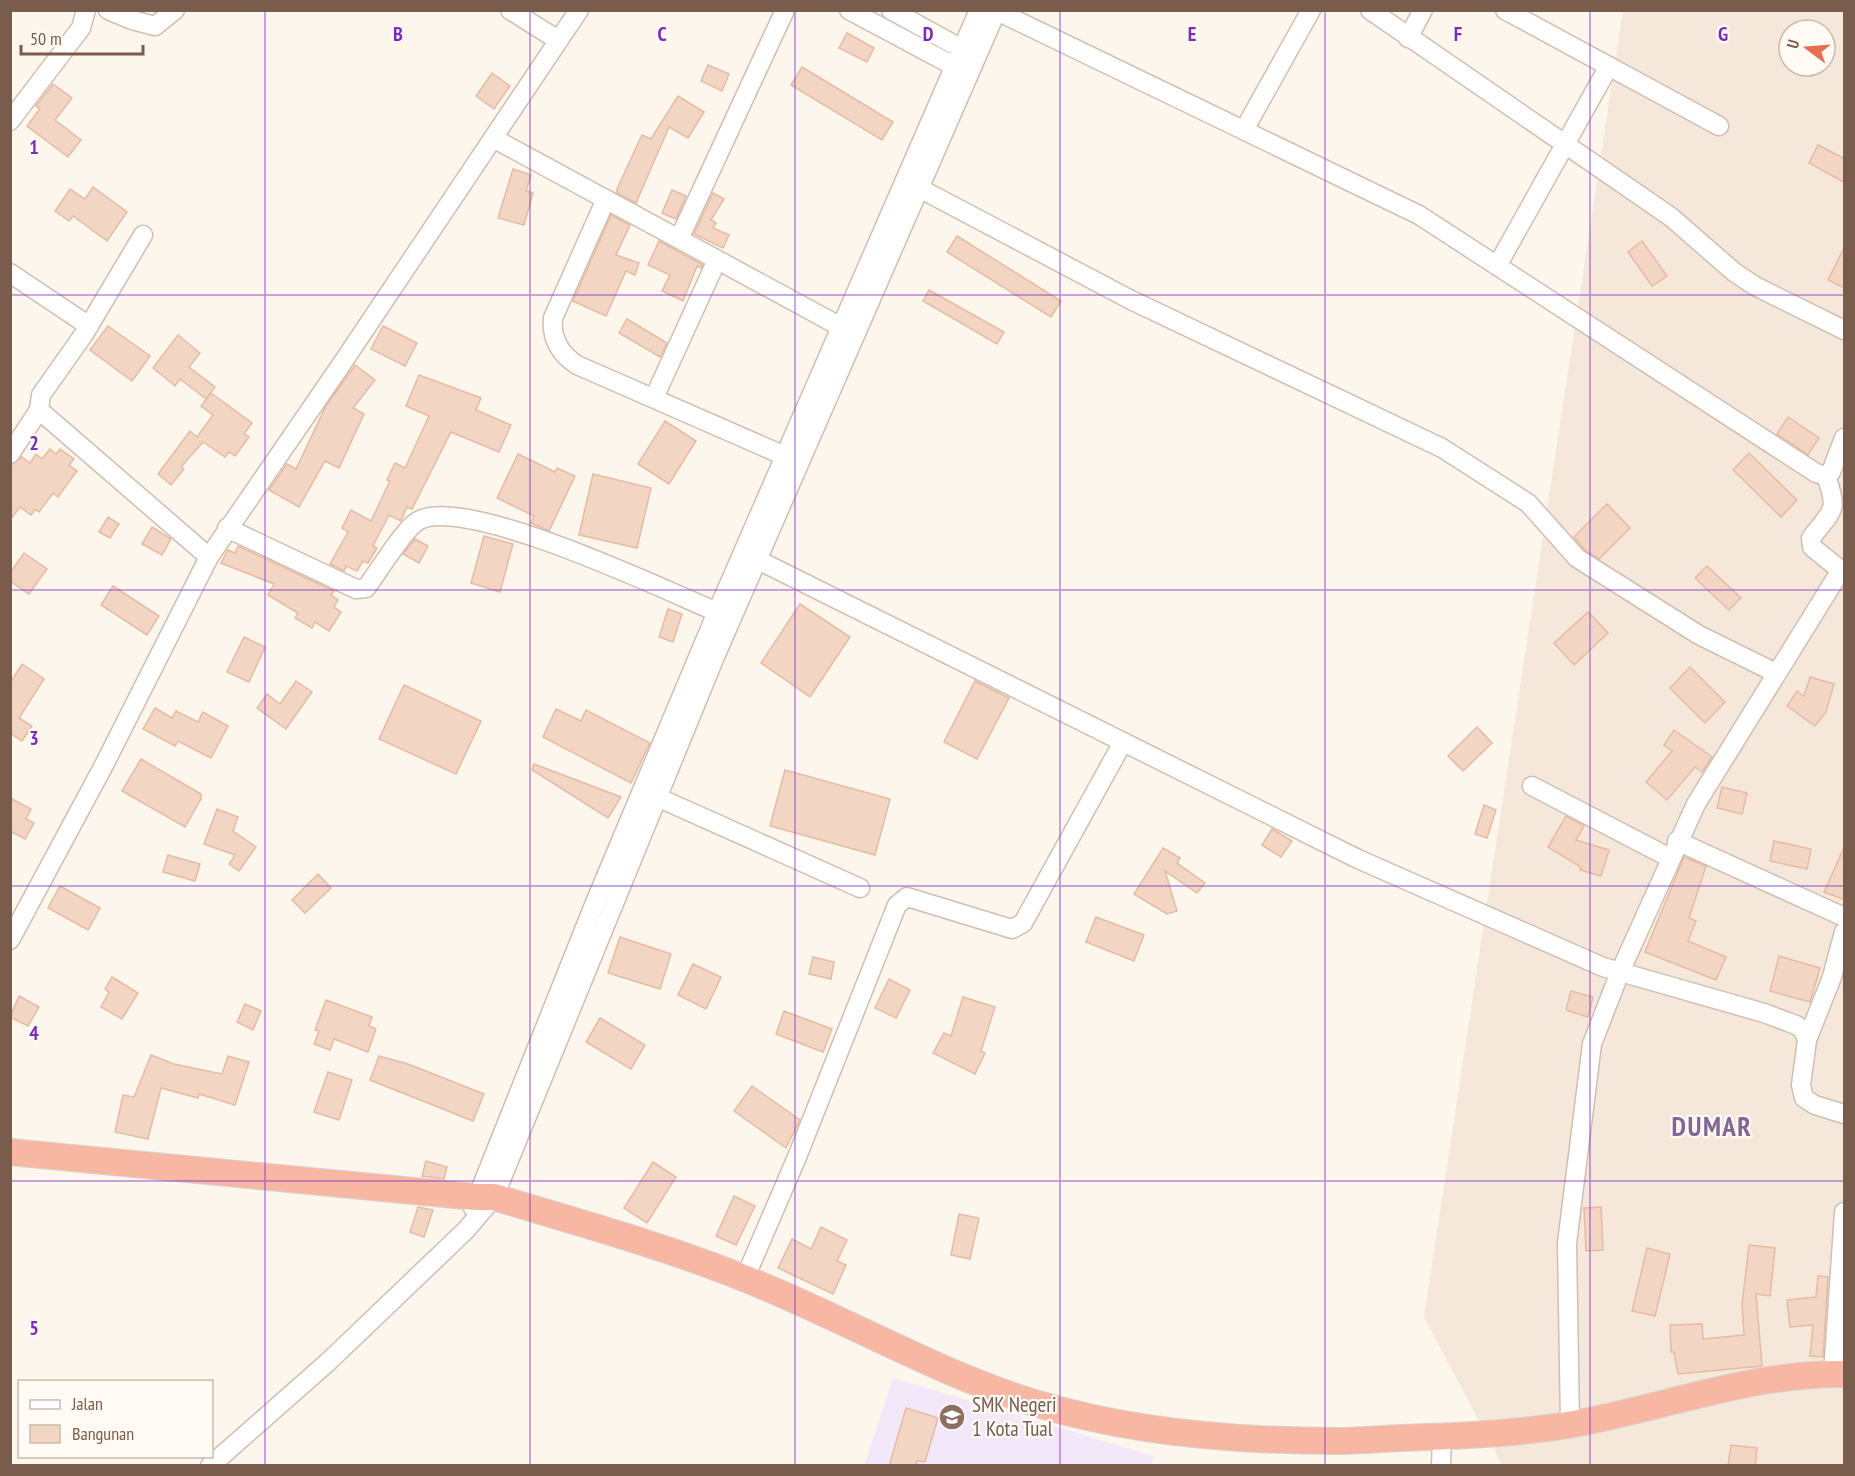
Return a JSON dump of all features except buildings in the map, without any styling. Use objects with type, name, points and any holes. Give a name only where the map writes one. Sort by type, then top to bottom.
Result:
[{"type":"highway","points":[[10,1152],[485,1197],[702,1262],[745,1278],[978,1382],[1035,1404],[1089,1419],[1139,1428],[1241,1438],[1340,1442],[1442,1437],[1570,1425],[1737,1387],[1839,1374]]},
{"type":"street","points":[[10,121],[81,28],[86,10]]},
{"type":"street","points":[[108,10],[155,26],[174,10]]},
{"type":"street","points":[[510,10],[558,40]]},
{"type":"street","points":[[10,940],[104,765],[208,557],[341,365],[579,10]]},
{"type":"street","points":[[679,239],[785,10]]},
{"type":"street","points":[[849,10],[965,62]]},
{"type":"street","points":[[891,10],[965,62]]},
{"type":"street","points":[[650,794],[758,560],[919,188],[965,62],[979,10]]},
{"type":"street","points":[[1244,130],[1311,10]]},
{"type":"street","points":[[1370,10],[1671,217],[1734,272],[1755,286],[1845,330]]},
{"type":"street","points":[[1408,38],[1423,10]]},
{"type":"street","points":[[1505,10],[1719,126]]},
{"type":"street","points":[[210,1466],[328,1362],[466,1230],[485,1197],[650,794],[717,612],[842,327],[965,62],[997,11],[1419,215],[1809,469],[1826,476],[1835,500],[1832,510],[1811,538],[1812,547],[1843,571],[1718,766],[1674,850],[1620,972],[1592,1044],[1567,1243],[1570,1425]]},
{"type":"street","points":[[1497,266],[1609,66]]},
{"type":"street","points":[[494,138],[842,327]]},
{"type":"street","points":[[919,188],[1131,300],[1442,448],[1528,503],[1577,558],[1700,635],[1776,674]]},
{"type":"street","points":[[606,199],[553,318],[553,333],[559,347],[572,362],[786,456]]},
{"type":"street","points":[[10,454],[39,410],[41,395],[89,326],[143,235]]},
{"type":"street","points":[[654,398],[717,260]]},
{"type":"street","points":[[12,278],[89,326]]},
{"type":"street","points":[[39,410],[208,557]]},
{"type":"street","points":[[1826,476],[1831,472],[1845,438]]},
{"type":"street","points":[[227,528],[356,589],[366,588],[416,522],[432,516],[478,521],[538,537],[717,612]]},
{"type":"street","points":[[758,560],[1358,859],[1620,972],[1764,1013],[1800,1028],[1807,1040]]},
{"type":"street","points":[[745,1278],[797,1157],[897,905],[907,897],[1012,929],[1023,923],[1123,742]]},
{"type":"street","points":[[1532,786],[1674,850],[1845,917]]},
{"type":"street","points":[[650,794],[860,888]]},
{"type":"street","points":[[1845,932],[1832,977],[1807,1040],[1801,1085],[1804,1098],[1815,1105],[1845,1114]]},
{"type":"street","points":[[1839,1374],[1845,1212]]},
{"type":"street","points":[[1441,1466],[1442,1437]]},
{"type":"shaded area","points":[[1623,11],[1844,11],[1844,1465],[1502,1465],[1424,1317]]},
{"type":"shaded area","name":"SMK Negeri 1 Kota Tual","points":[[893,1378],[1154,1456],[1151,1466],[864,1466]]},
{"type":"place","name":"SMK Negeri 1 Kota Tual","points":[[952,1417]]},
{"type":"district","name":"DUMAR","points":[[1712,1127]]}]
